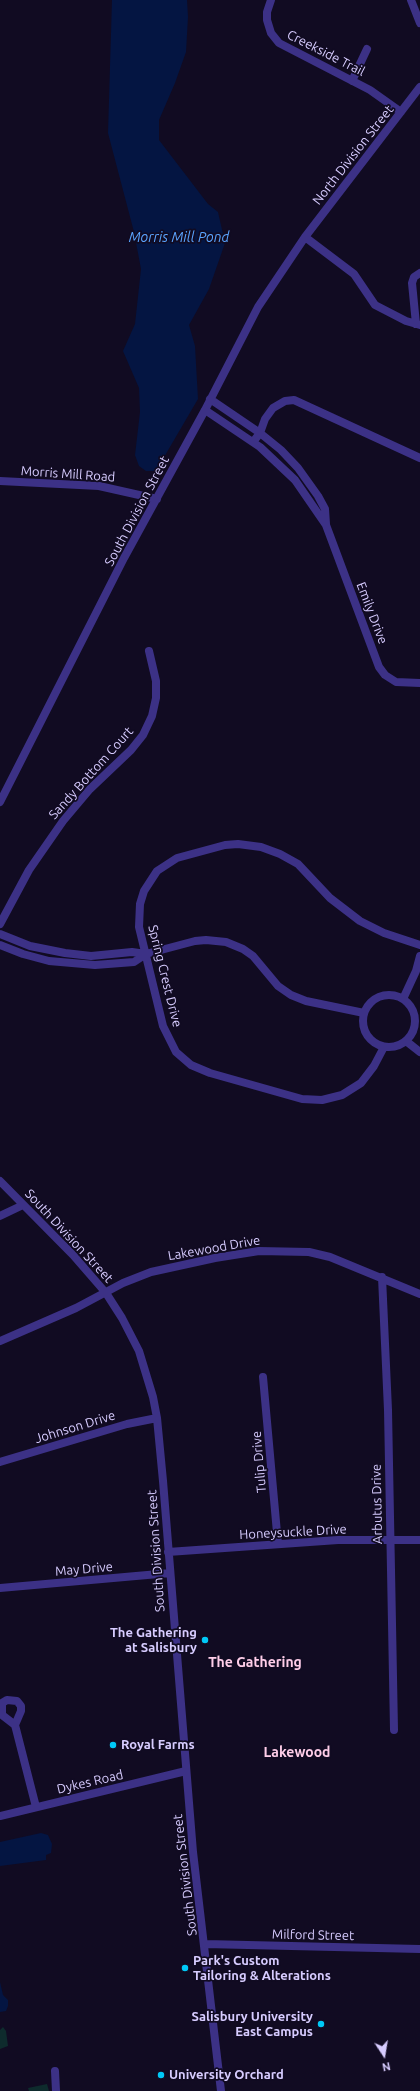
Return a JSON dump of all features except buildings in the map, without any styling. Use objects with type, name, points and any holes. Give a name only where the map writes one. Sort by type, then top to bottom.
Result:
[{"type":"street","name":"Creekside Trail","points":[[271,0],[267,12],[267,20],[271,33],[279,43],[375,93],[401,112]]},
{"type":"street","points":[[410,0],[420,23]]},
{"type":"street","points":[[352,81],[367,49]]},
{"type":"street","name":"North Division Street","points":[[305,237],[420,87]]},
{"type":"street","points":[[305,237],[350,271],[375,305],[381,310],[418,325]]},
{"type":"street","name":"South Division Street","points":[[0,802],[124,558],[205,410],[258,307],[305,237]]},
{"type":"street","points":[[418,325],[412,283],[414,277],[420,273]]},
{"type":"street","name":"Emily Drive","points":[[210,399],[260,433],[281,450],[308,481],[325,510],[326,525]]},
{"type":"street","points":[[253,442],[260,433],[265,419],[273,408],[285,400],[294,400],[420,458]]},
{"type":"street","name":"Emily Drive","points":[[205,410],[253,442],[291,475],[326,525],[379,666],[385,675],[396,682],[420,683]]},
{"type":"street","name":"Morris Mill Road","points":[[0,481],[99,486],[157,499]]},
{"type":"street","name":"Sandy Bottom Court","points":[[0,924],[29,870],[53,834],[90,789],[131,750],[143,735],[152,716],[156,698],[156,676],[149,651]]},
{"type":"street","name":"Spring Crest Drive","points":[[384,1047],[374,1066],[361,1083],[342,1095],[322,1100],[302,1099],[204,1071],[184,1060],[171,1044],[163,1026],[139,927],[140,904],[144,891],[157,871],[182,856],[225,845],[238,844],[266,848],[289,858],[307,872],[335,902],[360,922],[384,933],[420,945]]},
{"type":"street","points":[[0,934],[30,946],[65,953],[91,956],[132,952],[146,954]]},
{"type":"street","points":[[0,945],[37,958],[78,965],[122,964],[134,962],[146,954],[195,941],[206,940],[226,942],[243,949],[253,956],[278,986],[291,995],[306,1001],[364,1013]]},
{"type":"street","points":[[403,999],[416,971],[420,956]]},
{"type":"street","points":[[389,995],[403,999],[410,1005],[415,1020],[412,1035],[399,1046],[384,1047],[375,1044],[368,1038],[363,1026],[364,1013],[370,1003],[380,996],[389,995]]},
{"type":"street","points":[[406,1041],[420,1052]]},
{"type":"street","name":"South Division Street","points":[[0,1181],[73,1255],[106,1294],[122,1318],[138,1351],[153,1397],[157,1418],[186,1771],[221,2091]]},
{"type":"street","points":[[0,1216],[24,1205]]},
{"type":"street","name":"Lakewood Drive","points":[[0,1341],[106,1294],[123,1283],[151,1272],[233,1254],[259,1250],[309,1252],[330,1257],[382,1277],[420,1294]]},
{"type":"street","name":"Arbutus Drive","points":[[382,1277],[388,1410],[389,1541],[394,1730]]},
{"type":"street","name":"Tulip Drive","points":[[263,1377],[278,1544]]},
{"type":"street","name":"Johnson Drive","points":[[0,1462],[127,1424],[157,1418]]},
{"type":"street","name":"Honeysuckle Drive","points":[[168,1552],[338,1540],[420,1540]]},
{"type":"street","name":"May Drive","points":[[0,1588],[170,1573]]},
{"type":"street","points":[[15,1725],[36,1807]]},
{"type":"street","name":"Dykes Road","points":[[0,1816],[186,1771]]},
{"type":"street","name":"Milford Street","points":[[205,1944],[420,1949]]},
{"type":"street","points":[[55,2071],[56,2091]]},
{"type":"green space","points":[[3,2027],[6,2031],[8,2046],[0,2049],[0,2030]]},
{"type":"green space","points":[[47,2084],[49,2091],[29,2091],[28,2088]]},
{"type":"water","name":"Morris Mill Pond","points":[[112,0],[187,0],[188,17],[186,52],[175,83],[159,120],[159,140],[208,204],[218,212],[225,243],[209,289],[189,325],[195,346],[198,399],[155,471],[146,471],[139,466],[135,455],[140,412],[139,388],[123,351],[135,324],[141,269],[134,232],[108,133]]},
{"type":"water","points":[[41,1833],[48,1835],[52,1844],[51,1853],[46,1855],[46,1860],[0,1866],[0,1842]]},
{"type":"water","points":[[0,1982],[3,1995],[8,2000],[8,2006],[6,2011],[0,2012]]},
{"type":"place","name":"The Gathering at Salisbury","points":[[205,1640]]},
{"type":"place","name":"Royal Farms","points":[[113,1745]]},
{"type":"place","name":"Park's Custom Tailoring & Alterations","points":[[185,1968]]},
{"type":"place","name":"Salisbury University East Campus","points":[[321,2024]]},
{"type":"place","name":"University Orchard","points":[[161,2075]]},
{"type":"district","name":"The Gathering","points":[[255,1662]]},
{"type":"district","name":"Lakewood","points":[[297,1752]]}]
